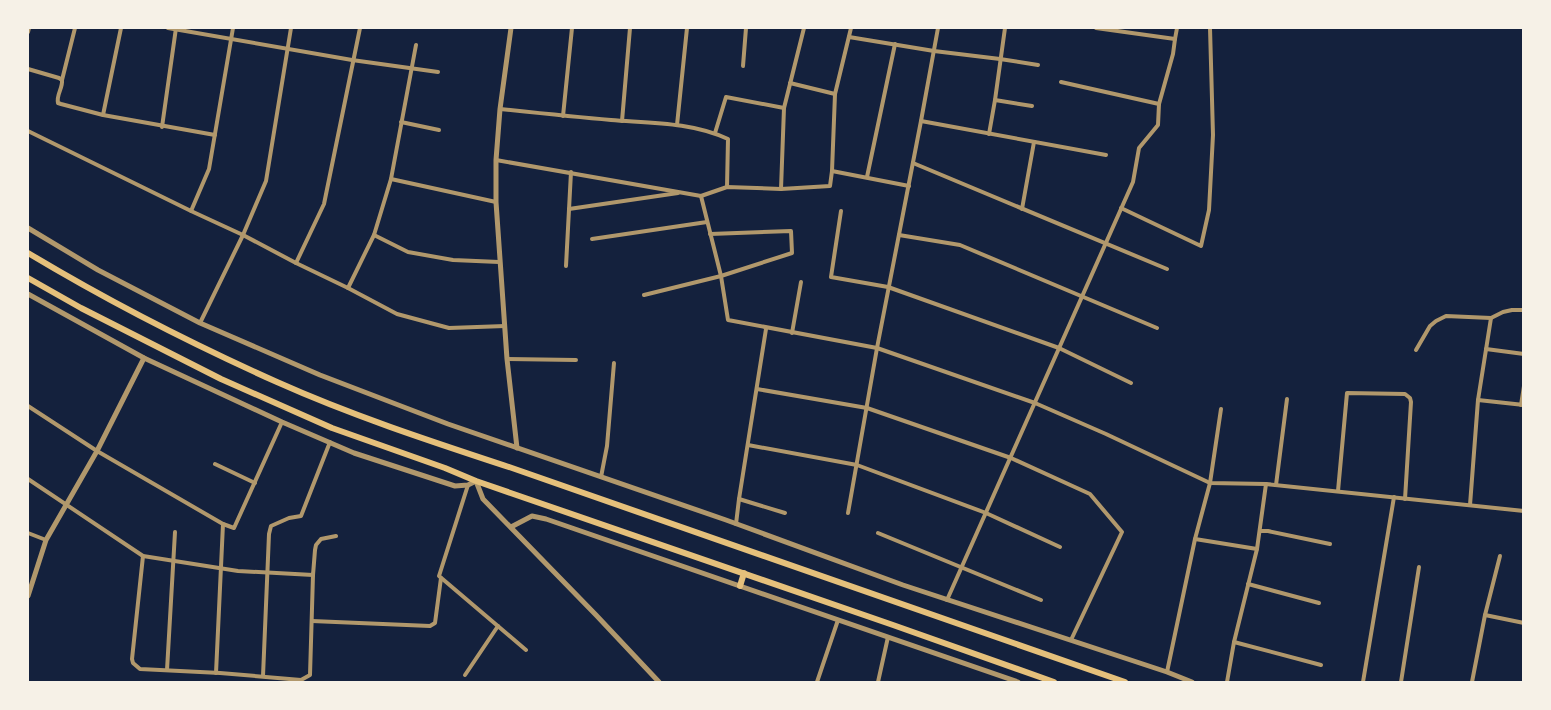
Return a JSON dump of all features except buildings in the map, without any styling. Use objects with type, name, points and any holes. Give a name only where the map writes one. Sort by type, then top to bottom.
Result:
[{"type":"highway","points":[[28,253],[92,291],[190,341],[277,382],[339,408],[1125,682]]},
{"type":"highway","points":[[28,278],[81,308],[229,383],[332,428],[476,481],[1054,682]]},
{"type":"highway","points":[[740,586],[744,573]]},
{"type":"street","points":[[28,32],[29,28]]},
{"type":"street","points":[[75,28],[57,100],[58,103],[103,115],[215,135]]},
{"type":"street","points":[[103,115],[121,28]]},
{"type":"street","points":[[168,28],[352,60],[438,72]]},
{"type":"street","points":[[162,126],[176,28]]},
{"type":"street","points":[[190,211],[209,169],[233,28]]},
{"type":"street","points":[[200,323],[243,235],[266,181],[291,28]]},
{"type":"street","points":[[296,263],[324,204],[360,28]]},
{"type":"street","points":[[511,28],[500,109],[496,160],[496,202],[507,359],[518,448]]},
{"type":"street","points":[[563,116],[572,28]]},
{"type":"street","points":[[622,121],[630,28]]},
{"type":"street","points":[[677,125],[687,28]]},
{"type":"street","points":[[743,66],[746,28]]},
{"type":"street","points":[[781,188],[784,108],[804,28]]},
{"type":"street","points":[[496,160],[701,196],[727,187],[781,188],[830,186],[835,94],[851,28]]},
{"type":"street","points":[[848,513],[876,348],[909,186],[938,28]]},
{"type":"street","points":[[989,134],[1005,28]]},
{"type":"street","points":[[1096,28],[1175,39]]},
{"type":"street","points":[[947,600],[1121,208],[1132,182],[1139,148],[1158,125],[1160,104],[1173,54],[1177,28]]},
{"type":"street","points":[[1121,208],[1201,246],[1209,210],[1213,135],[1210,28]]},
{"type":"street","points":[[849,37],[1038,65]]},
{"type":"street","points":[[867,177],[896,44]]},
{"type":"street","points":[[348,288],[374,234],[391,179],[416,45]]},
{"type":"street","points":[[28,69],[62,80]]},
{"type":"street","points":[[1061,82],[1160,104]]},
{"type":"street","points":[[790,84],[835,94]]},
{"type":"street","points":[[715,133],[726,97],[784,108]]},
{"type":"street","points":[[995,100],[1032,106]]},
{"type":"street","points":[[500,109],[677,125],[715,133],[728,139],[727,187]]},
{"type":"street","points":[[921,121],[1106,155]]},
{"type":"street","points":[[401,122],[439,130]]},
{"type":"street","points":[[28,131],[243,235],[398,314],[450,328],[505,326]]},
{"type":"street","points":[[1022,209],[1034,142]]},
{"type":"street","points":[[913,163],[1167,269]]},
{"type":"street","points":[[832,171],[909,186]]},
{"type":"street","points":[[566,266],[571,172]]},
{"type":"street","points":[[391,179],[496,202]]},
{"type":"street","points":[[569,209],[681,192]]},
{"type":"street","points":[[701,196],[721,276],[728,320],[766,329],[876,348],[1035,403],[1210,482],[1266,484],[1524,511]]},
{"type":"street","points":[[841,211],[830,277],[888,287],[1059,348],[1131,383]]},
{"type":"street","points":[[592,239],[707,222]]},
{"type":"street","points":[[28,228],[98,270],[200,323],[320,375],[448,424],[736,524],[903,585],[1167,672],[1192,682]]},
{"type":"street","points":[[644,295],[721,276],[792,253],[791,231],[710,234]]},
{"type":"street","points":[[374,234],[408,252],[453,260],[499,262]]},
{"type":"street","points":[[899,235],[960,245],[1157,328]]},
{"type":"street","points":[[792,333],[800,282]]},
{"type":"street","points":[[28,294],[144,358],[354,453],[455,486],[468,485],[476,481],[483,499],[659,682]]},
{"type":"street","points":[[1416,350],[1430,326],[1436,320],[1446,316],[1491,318],[1503,312],[1524,310]]},
{"type":"street","points":[[1470,505],[1478,400],[1491,318]]},
{"type":"street","points":[[736,524],[766,329]]},
{"type":"street","points":[[1486,349],[1524,354]]},
{"type":"street","points":[[28,596],[46,540],[97,450],[144,358]]},
{"type":"street","points":[[507,359],[576,360]]},
{"type":"street","points":[[601,477],[607,446],[614,363]]},
{"type":"street","points":[[1478,400],[1522,405],[1524,386]]},
{"type":"street","points":[[757,389],[867,408],[1011,458],[1090,494],[1122,532],[1071,640]]},
{"type":"street","points":[[1338,491],[1347,393],[1405,394],[1410,398],[1411,402],[1405,499]]},
{"type":"street","points":[[1276,485],[1287,399]]},
{"type":"street","points":[[28,406],[97,450],[223,524],[234,528],[282,422]]},
{"type":"street","points":[[1167,672],[1195,539],[1210,482],[1221,409]]},
{"type":"street","points":[[263,676],[271,526],[289,518],[300,516],[330,442]]},
{"type":"street","points":[[748,445],[857,465],[986,513],[1060,547]]},
{"type":"street","points":[[215,464],[255,483]]},
{"type":"street","points":[[28,479],[143,556],[238,571],[313,575]]},
{"type":"street","points":[[1227,682],[1234,642],[1257,549],[1266,484]]},
{"type":"street","points":[[312,621],[430,626],[435,623],[441,578],[439,576],[468,485]]},
{"type":"street","points":[[1363,682],[1394,498]]},
{"type":"street","points":[[739,499],[785,513]]},
{"type":"street","points":[[511,527],[532,516],[546,519],[1018,682]]},
{"type":"street","points":[[216,673],[223,524]]},
{"type":"street","points":[[1260,531],[1330,544]]},
{"type":"street","points":[[166,670],[175,532]]},
{"type":"street","points":[[878,533],[1041,600]]},
{"type":"street","points":[[28,534],[46,540]]},
{"type":"street","points":[[143,556],[132,659],[133,663],[140,669],[301,680],[310,675],[313,575],[316,545],[321,539],[336,536]]},
{"type":"street","points":[[1195,539],[1257,549]]},
{"type":"street","points":[[1472,682],[1485,614],[1500,556]]},
{"type":"street","points":[[1401,682],[1420,567]]},
{"type":"street","points":[[441,578],[526,650]]},
{"type":"street","points":[[1248,584],[1319,603]]},
{"type":"street","points":[[1485,614],[1524,623]]},
{"type":"street","points":[[816,682],[838,620]]},
{"type":"street","points":[[465,675],[498,626]]},
{"type":"street","points":[[878,682],[888,637]]},
{"type":"street","points":[[1234,642],[1321,665]]}]
